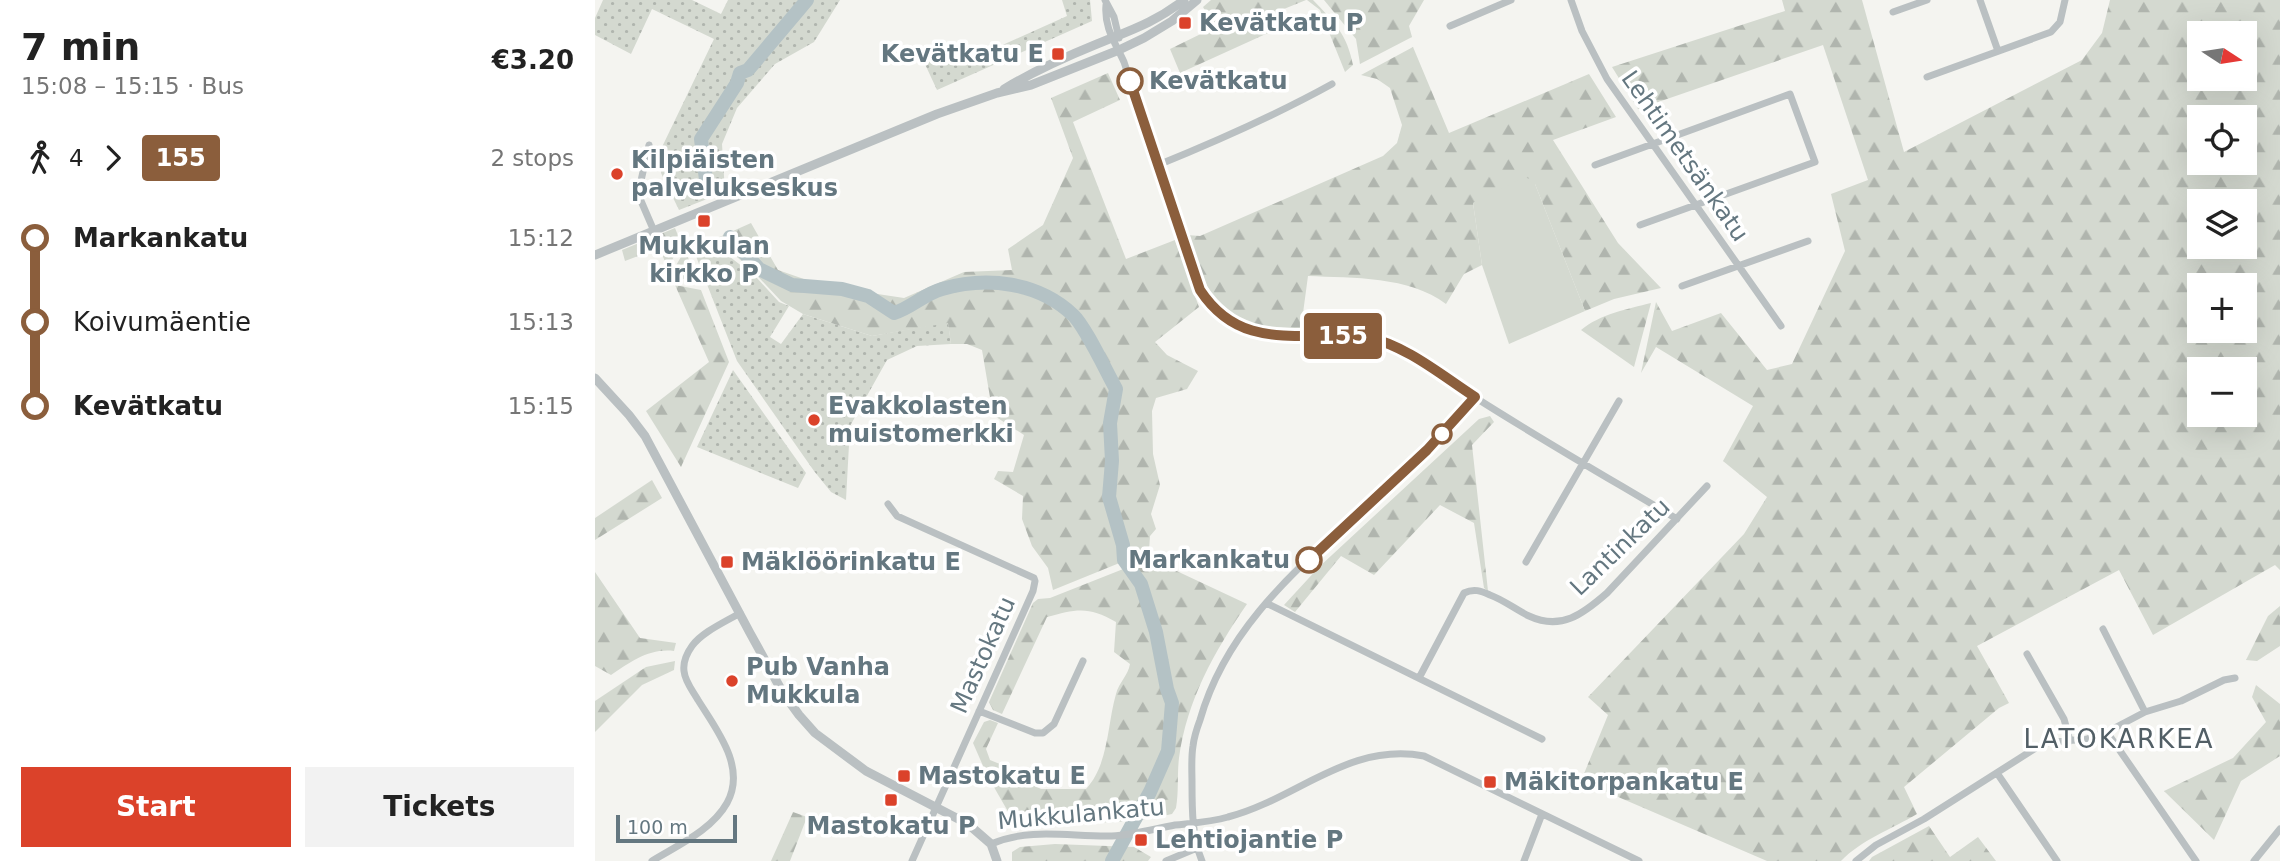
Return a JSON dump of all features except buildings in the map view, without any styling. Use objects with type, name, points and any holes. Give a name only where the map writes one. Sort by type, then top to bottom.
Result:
[{"type":"street","points":[[997,93],[1028,75],[1157,19],[1184,0]]},
{"type":"street","points":[[595,255],[937,114],[997,93],[1031,85],[1119,50],[1172,21],[1197,0]]},
{"type":"street","points":[[1450,26],[1511,0]]},
{"type":"street","name":"Lehtimetsänkatu","points":[[1570,0],[1582,31],[1607,79],[1781,326]]},
{"type":"street","points":[[1893,12],[1927,0]]},
{"type":"street","points":[[1980,0],[1998,51]]},
{"type":"street","points":[[1927,77],[2051,32],[2060,22],[2065,0]]},
{"type":"street","points":[[1105,3],[1114,17],[1119,50],[1200,290],[1211,308],[1229,322],[1249,331],[1275,336],[1367,337],[1408,353],[1475,397],[1677,519]]},
{"type":"street","points":[[1158,165],[1219,140],[1332,85]]},
{"type":"street","points":[[1595,165],[1790,94],[1815,162],[1640,225]]},
{"type":"street","points":[[649,145],[638,194],[654,230]]},
{"type":"street","points":[[1682,286],[1808,241]]},
{"type":"street","name":"Mukkulankatu","points":[[595,378],[645,436],[783,693],[815,733],[866,771],[968,824],[991,844],[1017,835],[1041,833],[1113,836],[1230,817],[1350,763],[1377,754],[1401,752],[1424,756],[1639,861]]},
{"type":"street","points":[[1202,861],[1193,823],[1193,745],[1205,703],[1222,664],[1245,626],[1266,603],[1325,544],[1427,450],[1475,397]]},
{"type":"street","points":[[1526,562],[1619,401]]},
{"type":"street","name":"Lantinkatu","points":[[1419,678],[1464,593],[1471,590],[1502,599],[1528,616],[1551,624],[1571,618],[1591,607],[1707,486]]},
{"type":"street","name":"Mastokatu","points":[[888,504],[897,516],[1034,578],[1033,591],[912,861]]},
{"type":"street","points":[[1266,603],[1542,739]]},
{"type":"street","points":[[652,861],[699,833],[718,815],[732,791],[731,760],[725,743],[688,684],[684,672],[685,659],[693,644],[740,613]]},
{"type":"street","points":[[2103,629],[2145,712]]},
{"type":"street","points":[[2027,654],[2064,719],[2070,741]]},
{"type":"street","points":[[979,710],[1035,733],[1043,733],[1054,724],[1083,660]]},
{"type":"street","points":[[1856,861],[1876,845],[1924,819],[2039,746],[2087,739],[2145,712],[2181,701],[2224,680],[2235,678]]},
{"type":"street","points":[[2107,732],[2196,861]]},
{"type":"street","points":[[1997,773],[2057,861]]},
{"type":"street","points":[[1524,861],[1542,814]]},
{"type":"street","points":[[2254,861],[2280,829]]},
{"type":"street","points":[[991,844],[997,861]]},
{"type":"street","points":[[1166,861],[1197,848]]},
{"type":"green space","points":[[603,0],[692,0],[721,14],[728,0],[840,0],[814,42],[775,64],[737,108],[722,144],[725,192],[679,210],[661,173],[662,147],[714,39],[652,9],[631,54],[595,35],[595,18]]},
{"type":"green space","points":[[1062,0],[1090,0],[1092,21],[937,90],[924,62],[971,45],[976,57],[1067,16]]},
{"type":"green space","points":[[1211,0],[1306,0],[1279,11],[1268,33],[1180,73],[1170,49],[1215,27],[1203,7]]},
{"type":"green space","points":[[1307,0],[1313,0],[1343,37],[1353,65],[1345,72],[1320,10]]},
{"type":"green space","points":[[1324,0],[1424,0],[1409,26],[1412,37],[1360,64],[1356,39]]},
{"type":"green space","points":[[1782,0],[1862,0],[1904,152],[2082,60],[2102,33],[2110,0],[2280,0],[2280,570],[2275,565],[2153,635],[2119,570],[1977,646],[2009,703],[1999,708],[1904,787],[1917,814],[1867,841],[1841,861],[1767,861],[1581,781],[1608,715],[1588,697],[1744,534],[1767,497],[1723,461],[1753,406],[1656,347],[1641,373],[1656,302],[1672,331],[1721,313],[1767,370],[1792,364],[1845,251],[1831,194],[1868,180],[1823,45],[1638,109],[1612,67],[1785,11]]},
{"type":"green space","points":[[1413,47],[1449,133],[1589,74],[1616,117],[1553,140],[1618,243],[1661,288],[1614,299],[1585,311],[1535,184],[1473,203],[1482,265],[1464,274],[1446,304],[1415,288],[1398,283],[1362,278],[1308,276],[1301,328],[1255,324],[1223,309],[1207,286],[1187,235],[1200,236],[1383,156],[1397,143],[1402,125],[1390,88],[1377,79],[1361,75]]},
{"type":"green space","points":[[1108,73],[1120,100],[1073,122],[1126,259],[1175,240],[1199,307],[1155,342],[1167,355],[1198,371],[1187,389],[1156,398],[1152,411],[1153,454],[1160,485],[1151,514],[1156,529],[1150,536],[1149,551],[1053,590],[1048,568],[1032,546],[1022,519],[1023,496],[994,479],[998,471],[1013,472],[1024,435],[993,415],[982,350],[967,344],[951,344],[948,323],[872,336],[803,314],[781,301],[749,267],[715,239],[751,223],[778,270],[824,286],[845,286],[904,298],[964,272],[1012,270],[1008,249],[1043,225],[1073,158],[1051,98]]},
{"type":"green space","points":[[1524,177],[1535,184],[1585,311],[1509,344],[1482,265],[1473,203]]},
{"type":"green space","points":[[675,228],[681,243],[668,268],[659,248],[625,261],[622,250]]},
{"type":"green space","points":[[708,240],[756,277],[779,302],[789,306],[770,337],[781,344],[803,314],[872,336],[948,322],[951,344],[917,346],[887,360],[850,426],[846,500],[831,492],[814,471],[737,361],[692,246]]},
{"type":"green space","points":[[685,250],[697,280],[672,278],[671,274]]},
{"type":"green space","points":[[675,285],[701,290],[729,362],[681,467],[646,411],[709,362]]},
{"type":"green space","points":[[1651,303],[1634,367],[1581,330],[1605,316]]},
{"type":"green space","points":[[733,370],[806,473],[798,488],[697,447]]},
{"type":"green space","points":[[1490,416],[1494,422],[1472,445],[1488,591],[1484,588],[1474,523],[1440,505],[1374,575],[1341,556],[1295,612],[1284,605],[1319,567],[1479,419]]},
{"type":"green space","points":[[652,480],[662,498],[595,540],[595,518]]},
{"type":"green space","points":[[1146,560],[1166,566],[1247,604],[1213,659],[1188,716],[1179,758],[1176,808],[1172,814],[1112,822],[1070,822],[1010,815],[987,775],[973,743],[984,722],[990,720],[998,723],[986,749],[990,760],[1017,771],[1023,780],[1041,789],[1086,789],[1099,768],[1116,694],[1130,664],[1114,652],[1116,622],[1098,613],[1082,610],[1047,617],[1002,714],[993,710],[989,702],[1033,603]]},
{"type":"green space","points":[[595,572],[640,638],[676,643],[674,651],[648,654],[611,675],[595,666]]},
{"type":"green space","points":[[2280,606],[2280,646],[2257,661],[2246,660],[2268,616]]},
{"type":"green space","points":[[675,661],[674,670],[642,685],[595,732],[595,701],[646,667]]},
{"type":"green space","points":[[2256,685],[2280,704],[2280,756],[2241,781],[2214,840],[2164,791],[2233,758],[2266,722],[2252,697]]},
{"type":"green space","points":[[793,812],[807,817],[790,861],[771,861]]},
{"type":"green space","points":[[1929,826],[1950,857],[1978,837],[1996,861],[1869,861]]},
{"type":"green space","points":[[1055,844],[1134,847],[1151,857],[1148,861],[1012,861],[1012,852],[1020,847]]},
{"type":"waterway","points":[[706,180],[701,139],[737,83],[740,73],[748,70],[807,0]]},
{"type":"waterway","points":[[730,237],[759,269],[792,285],[842,289],[868,296],[894,313],[942,289],[994,283],[1028,289],[1044,295],[1073,315],[1083,329],[1116,389],[1110,423],[1112,461],[1109,497],[1123,545],[1124,560],[1141,584],[1156,632],[1172,703],[1168,751],[1150,792],[1112,861]]},
{"type":"bus line","name":"155","points":[[1130,81],[1200,290],[1211,308],[1229,322],[1249,331],[1275,336],[1367,337],[1408,353],[1475,397],[1427,450],[1309,560]]},
{"type":"place","name":"Kevätkatu P","points":[[1185,23]]},
{"type":"place","name":"Kevätkatu E","points":[[1058,54]]},
{"type":"place","name":"Kevätkatu","points":[[1130,81]]},
{"type":"place","name":"Kilpiäisten palvelukseskus","points":[[617,174]]},
{"type":"place","name":"Mukkulan kirkko P","points":[[704,221]]},
{"type":"place","name":"Evakkolasten muistomerkki","points":[[814,420]]},
{"type":"place","name":"Markankatu","points":[[1309,560]]},
{"type":"place","name":"Mäklöörinkatu E","points":[[727,562]]},
{"type":"place","name":"Pub Vanha Mukkula","points":[[732,681]]},
{"type":"place","name":"Mastokatu E","points":[[904,776]]},
{"type":"place","name":"Mäkitorpankatu E","points":[[1490,782]]},
{"type":"place","name":"Mastokatu P","points":[[891,800]]},
{"type":"place","name":"Lehtiojantie P","points":[[1141,840]]},
{"type":"district","name":"LATOKARKEA","points":[[2119,739]]}]
